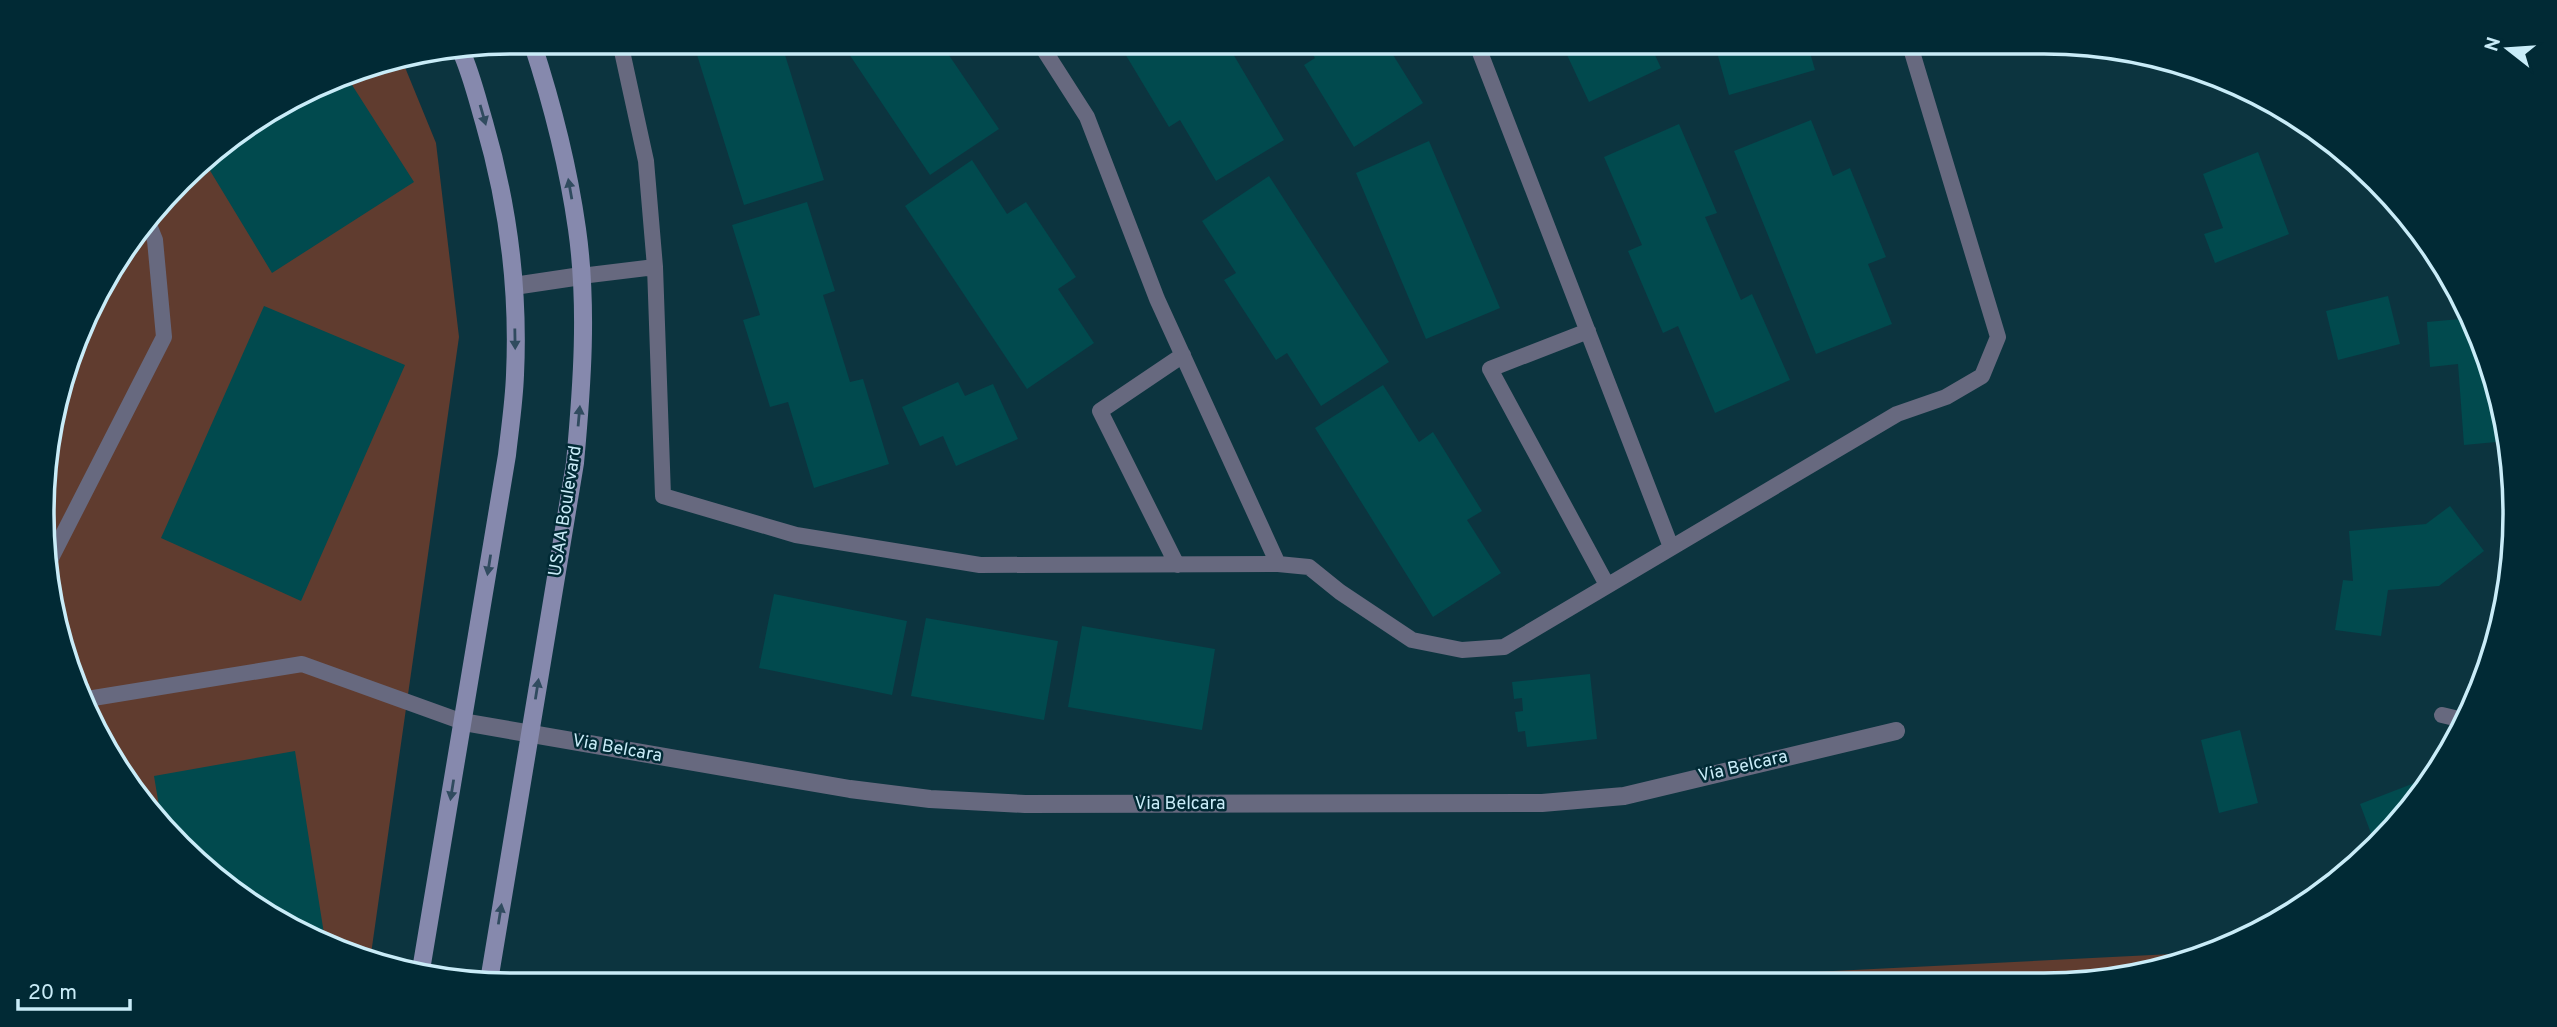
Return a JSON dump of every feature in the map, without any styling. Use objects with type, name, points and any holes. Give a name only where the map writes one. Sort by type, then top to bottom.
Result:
[{"type":"street","name":"USAA Boulevard","points":[[490,972],[575,463],[582,378],[581,276],[577,229],[562,146],[535,54]]},
{"type":"street","points":[[422,964],[508,455],[515,375],[514,286],[510,239],[496,162],[464,57]]},
{"type":"street","points":[[514,286],[581,276]]},
{"type":"street","name":"Via Belcara","points":[[463,722],[850,789],[930,799],[1053,804],[1542,803],[1624,796],[1896,731]]},
{"type":"lane","points":[[623,54],[646,161],[655,267],[663,495],[796,535],[980,565],[1278,564],[1309,567],[1340,592],[1412,640],[1462,650],[1504,647],[1897,414],[1946,397],[1982,376],[1998,337],[1913,54]]},
{"type":"lane","points":[[1047,54],[1087,117],[1157,299],[1278,564]]},
{"type":"lane","points":[[1481,54],[1671,547]]},
{"type":"lane","points":[[56,549],[164,337],[155,240],[151,231]]},
{"type":"lane","points":[[581,276],[655,267]]},
{"type":"lane","points":[[1588,331],[1490,369],[1607,585]]},
{"type":"lane","points":[[1177,565],[1100,411],[1183,355]]},
{"type":"lane","points":[[93,698],[302,664],[463,722]]},
{"type":"lane","points":[[2442,715],[2454,718]]},
{"type":"shaded area","points":[[405,68],[436,143],[459,337],[372,950],[310,925],[234,878],[168,816],[132,769],[89,689],[63,603],[55,544],[58,454],[70,395],[89,338],[132,258],[168,211],[234,149],[284,116],[338,89]]},
{"type":"shaded area","points":[[2172,954],[2133,964],[2074,972],[1793,973]]},
{"type":"building","points":[[697,54],[785,54],[824,180],[744,205]]},
{"type":"building","points":[[849,54],[948,54],[999,129],[930,175]]},
{"type":"building","points":[[1125,54],[1233,54],[1284,140],[1216,181],[1180,120],[1169,127]]},
{"type":"building","points":[[1312,54],[1392,54],[1423,103],[1354,147],[1304,65],[1315,58]]},
{"type":"building","points":[[1567,54],[1655,54],[1661,68],[1589,102]]},
{"type":"building","points":[[1717,54],[1810,54],[1815,70],[1729,95]]},
{"type":"building","points":[[352,84],[414,182],[272,273],[209,170],[234,149],[284,116]]},
{"type":"building","points":[[1811,120],[1833,176],[1850,168],[1886,257],[1868,264],[1892,324],[1816,354],[1734,151]]},
{"type":"building","points":[[1679,124],[1717,213],[1705,217],[1741,300],[1752,294],[1790,380],[1715,413],[1678,326],[1663,333],[1628,251],[1642,245],[1604,157]]},
{"type":"building","points":[[1429,141],[1500,308],[1426,339],[1356,173]]},
{"type":"building","points":[[2258,152],[2289,234],[2215,263],[2204,234],[2223,228],[2203,174]]},
{"type":"building","points":[[972,160],[1007,214],[1026,202],[1076,277],[1058,289],[1094,343],[1027,389],[905,206]]},
{"type":"building","points":[[1269,176],[1389,362],[1321,406],[1287,353],[1276,360],[1224,280],[1236,273],[1202,221]]},
{"type":"building","points":[[807,202],[835,291],[823,295],[850,382],[863,379],[889,464],[814,488],[788,402],[770,407],[743,320],[760,315],[732,225]]},
{"type":"building","points":[[2388,296],[2400,344],[2338,360],[2326,311]]},
{"type":"building","points":[[264,306],[405,365],[301,601],[161,538]]},
{"type":"building","points":[[2459,319],[2487,395],[2497,442],[2464,445],[2458,364],[2430,367],[2427,322]]},
{"type":"building","points":[[958,382],[965,396],[993,384],[1018,439],[956,466],[943,436],[920,446],[902,407]]},
{"type":"building","points":[[1383,385],[1419,442],[1433,432],[1482,511],[1467,520],[1501,573],[1433,617],[1315,428]]},
{"type":"building","points":[[2450,506],[2484,551],[2439,586],[2388,590],[2381,636],[2335,630],[2343,580],[2353,581],[2349,531],[2426,524]]},
{"type":"building","points":[[774,594],[907,621],[892,695],[759,668]]},
{"type":"building","points":[[926,618],[1058,641],[1044,720],[911,696]]},
{"type":"building","points":[[1082,626],[1215,649],[1202,730],[1068,707]]},
{"type":"building","points":[[1590,674],[1597,739],[1527,747],[1525,731],[1518,732],[1515,712],[1523,711],[1522,698],[1514,699],[1512,682]]},
{"type":"building","points":[[2240,730],[2258,803],[2219,813],[2201,740]]},
{"type":"building","points":[[295,751],[324,931],[258,895],[211,859],[159,805],[154,776]]},
{"type":"building","points":[[2415,783],[2371,834],[2360,804]]}]
